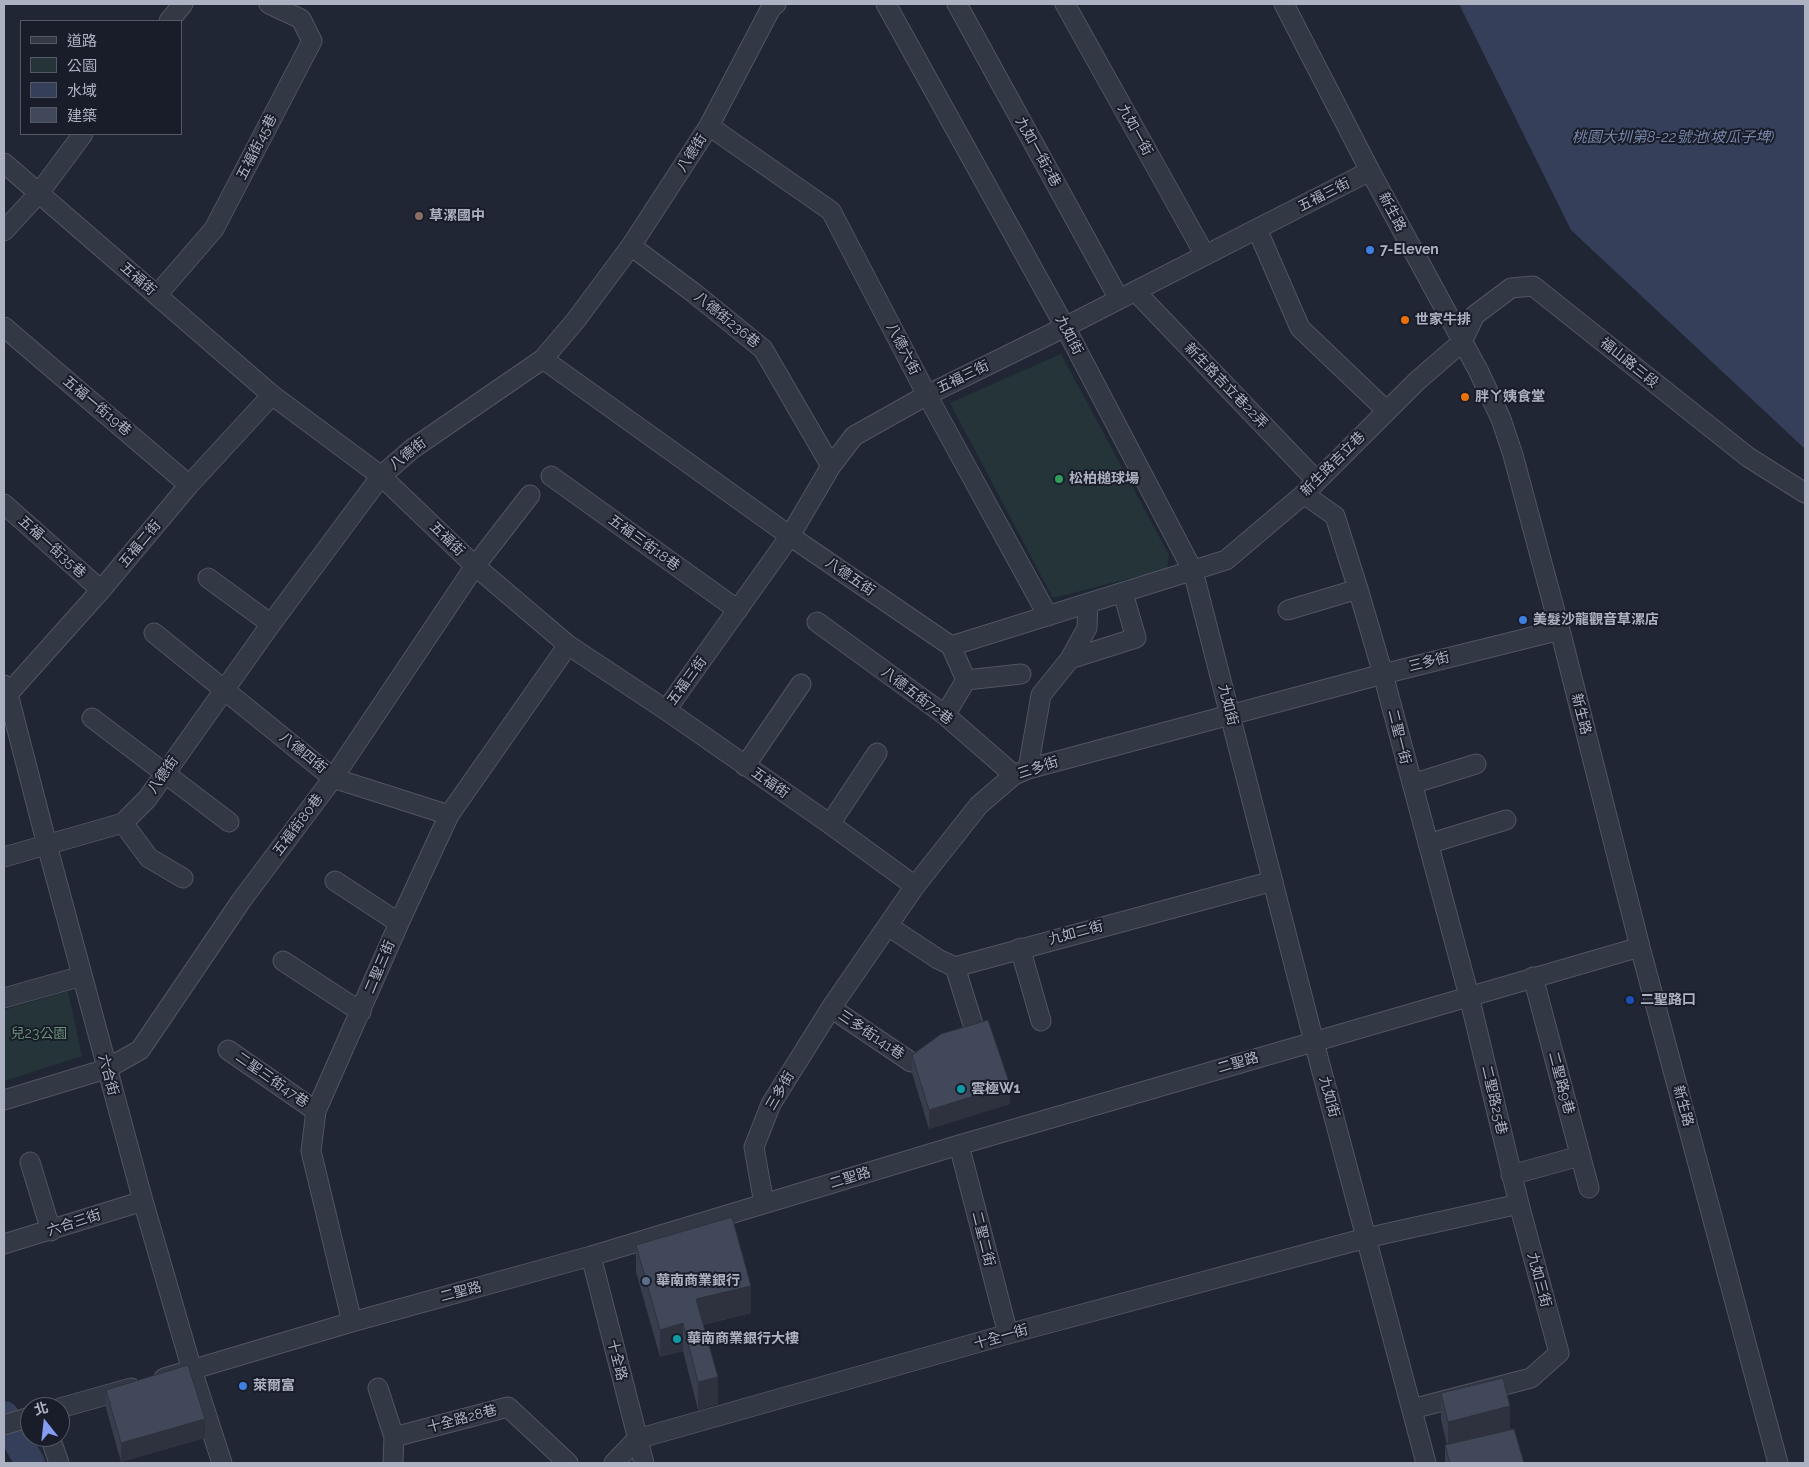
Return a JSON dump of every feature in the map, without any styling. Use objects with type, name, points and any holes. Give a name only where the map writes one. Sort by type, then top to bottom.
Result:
[{"type":"street","points":[[170,20],[183,4]]},
{"type":"street","name":"五福街45巷","points":[[157,295],[214,229],[312,42],[301,19],[269,4]]},
{"type":"street","name":"八德街","points":[[4,857],[123,823],[147,799],[271,624],[381,476],[412,449],[543,359],[576,320],[631,246],[708,126],[771,8],[776,4]]},
{"type":"street","name":"九如街","points":[[886,4],[1065,327],[1193,571],[1314,1042],[1426,1463]]},
{"type":"street","name":"九如一街2巷","points":[[957,4],[1127,295]]},
{"type":"street","name":"九如一街","points":[[1065,4],[1205,256]]},
{"type":"street","name":"新生路","points":[[1284,4],[1370,171],[1478,370],[1501,418],[1513,455],[1560,630],[1640,948],[1778,1463]]},
{"type":"street","name":"八德六街","points":[[708,126],[831,211],[927,395],[1048,616]]},
{"type":"street","points":[[4,231],[38,193],[82,135]]},
{"type":"street","name":"五福街","points":[[4,163],[272,395],[381,476],[475,566],[568,645],[666,710],[830,824],[914,886]]},
{"type":"street","name":"五福三街","points":[[666,710],[790,536],[831,466],[854,436],[927,395],[1065,327],[1370,171]]},
{"type":"street","points":[[1256,229],[1300,328],[1386,411]]},
{"type":"street","name":"八德街236巷","points":[[631,246],[694,293],[763,349],[831,466]]},
{"type":"street","name":"福山路三段","points":[[1462,342],[1475,315],[1511,288],[1533,286],[1748,457],[1805,493]]},
{"type":"street","name":"新生路吉立巷22弄","points":[[1127,295],[1310,487]]},
{"type":"street","name":"五福一街19巷","points":[[4,327],[189,485]]},
{"type":"street","name":"新生路吉立巷","points":[[1193,571],[1226,560],[1310,487],[1386,411],[1462,342]]},
{"type":"street","name":"八德五街","points":[[543,359],[790,536],[950,646]]},
{"type":"street","name":"五福二街","points":[[6,689],[100,590],[189,485],[272,395]]},
{"type":"street","name":"五福三街18巷","points":[[551,476],[738,610]]},
{"type":"street","name":"二聖一街","points":[[1310,487],[1335,516],[1383,674],[1469,996]]},
{"type":"street","name":"五福街80巷","points":[[106,1069],[140,1050],[241,901],[333,778],[475,566],[530,495]]},
{"type":"street","name":"五福一街35巷","points":[[4,504],[100,590]]},
{"type":"street","points":[[966,680],[950,646],[1193,571]]},
{"type":"street","points":[[208,578],[271,624]]},
{"type":"street","points":[[1288,610],[1358,590]]},
{"type":"street","points":[[1070,658],[1136,638],[1123,592]]},
{"type":"street","points":[[1021,772],[1041,695],[1070,658],[1087,628],[1088,603]]},
{"type":"street","name":"八德五街72巷","points":[[816,622],[1021,772]]},
{"type":"street","name":"三多街","points":[[764,1204],[754,1147],[770,1104],[914,886],[979,805],[1021,772],[1383,674],[1560,630]]},
{"type":"street","name":"八德四街","points":[[154,633],[333,778],[449,815]]},
{"type":"street","name":"二聖三街","points":[[352,1322],[311,1151],[316,1111],[449,815],[568,645]]},
{"type":"street","points":[[966,680],[1021,674]]},
{"type":"street","points":[[945,715],[966,680]]},
{"type":"street","points":[[745,766],[801,684]]},
{"type":"street","name":"六合街","points":[[6,689],[106,1069],[192,1370],[222,1463]]},
{"type":"street","points":[[92,718],[229,822]]},
{"type":"street","points":[[830,824],[877,754]]},
{"type":"street","points":[[1412,784],[1476,764]]},
{"type":"street","points":[[1428,844],[1506,820]]},
{"type":"street","points":[[123,823],[149,858],[183,878]]},
{"type":"street","points":[[335,881],[399,923]]},
{"type":"street","name":"九如二街","points":[[955,967],[1273,881]]},
{"type":"street","points":[[888,926],[938,959],[955,967],[976,1034]]},
{"type":"street","points":[[1020,948],[1041,1021]]},
{"type":"street","name":"二聖路","points":[[70,1405],[352,1322],[591,1256],[959,1144],[1533,977],[1640,948]]},
{"type":"street","points":[[283,961],[361,1012]]},
{"type":"street","points":[[4,998],[82,976]]},
{"type":"street","name":"二聖路9巷","points":[[1533,977],[1589,1188]]},
{"type":"street","name":"二聖路25巷","points":[[1469,996],[1519,1204]]},
{"type":"street","name":"三多街141巷","points":[[832,1008],[911,1062]]},
{"type":"street","name":"二聖三街47巷","points":[[228,1050],[316,1111]]},
{"type":"street","points":[[4,1100],[106,1069]]},
{"type":"street","name":"二聖二街","points":[[959,1144],[1008,1334]]},
{"type":"street","points":[[1511,1175],[1580,1156]]},
{"type":"street","points":[[30,1162],[51,1231]]},
{"type":"street","name":"六合三街","points":[[4,1244],[144,1201]]},
{"type":"street","points":[[1366,1238],[1519,1204]]},
{"type":"street","name":"九如三街","points":[[1412,1409],[1531,1378],[1559,1353],[1519,1204]]},
{"type":"street","name":"十全一街","points":[[637,1439],[1008,1334],[1366,1238]]},
{"type":"street","name":"十全路","points":[[591,1256],[644,1463]]},
{"type":"street","points":[[378,1388],[394,1437],[393,1463]]},
{"type":"street","name":"十全路28巷","points":[[394,1437],[508,1407],[568,1463]]},
{"type":"street","points":[[614,1463],[637,1439]]},
{"type":"street","points":[[54,1447],[60,1463]]},
{"type":"green space","name":"松柏槌球場","points":[[1061,354],[1169,555],[1167,569],[1053,598],[950,403]]},
{"type":"green space","name":"兒23公園","points":[[68,991],[82,1056],[4,1081],[4,1010]]},
{"type":"water","name":"桃園大圳第8-22號池(坡瓜子埤)","points":[[1459,4],[1805,4],[1805,449],[1571,230]]},
{"type":"building","name":"雲極W1","points":[[988,1020],[1010,1085],[929,1110],[912,1055],[941,1034]]},
{"type":"building","name":"華南商業銀行大樓","points":[[732,1217],[751,1286],[696,1299],[718,1377],[698,1382],[683,1323],[660,1330],[636,1245]]},
{"type":"building","points":[[188,1365],[205,1419],[121,1443],[106,1390]]},
{"type":"building","points":[[1503,1378],[1510,1406],[1448,1422],[1441,1393]]},
{"type":"building","points":[[1514,1429],[1524,1463],[1450,1463],[1445,1445]]},
{"type":"waterway","points":[[4,1416],[30,1463]]},
{"type":"place","name":"草漯國中","points":[[419,216]]},
{"type":"place","name":"7-Eleven","points":[[1370,250]]},
{"type":"place","name":"世家牛排","points":[[1405,320]]},
{"type":"place","name":"胖ㄚ姨食堂","points":[[1465,397]]},
{"type":"place","name":"松柏槌球場","points":[[1059,479]]},
{"type":"place","name":"美髮沙龍觀音草漯店","points":[[1523,620]]},
{"type":"place","name":"二聖路口","points":[[1630,1000]]},
{"type":"place","name":"雲極W1","points":[[961,1089]]},
{"type":"place","name":"華南商業銀行","points":[[646,1281]]},
{"type":"place","name":"華南商業銀行大樓","points":[[677,1339]]},
{"type":"place","name":"萊爾富","points":[[243,1386]]}]
